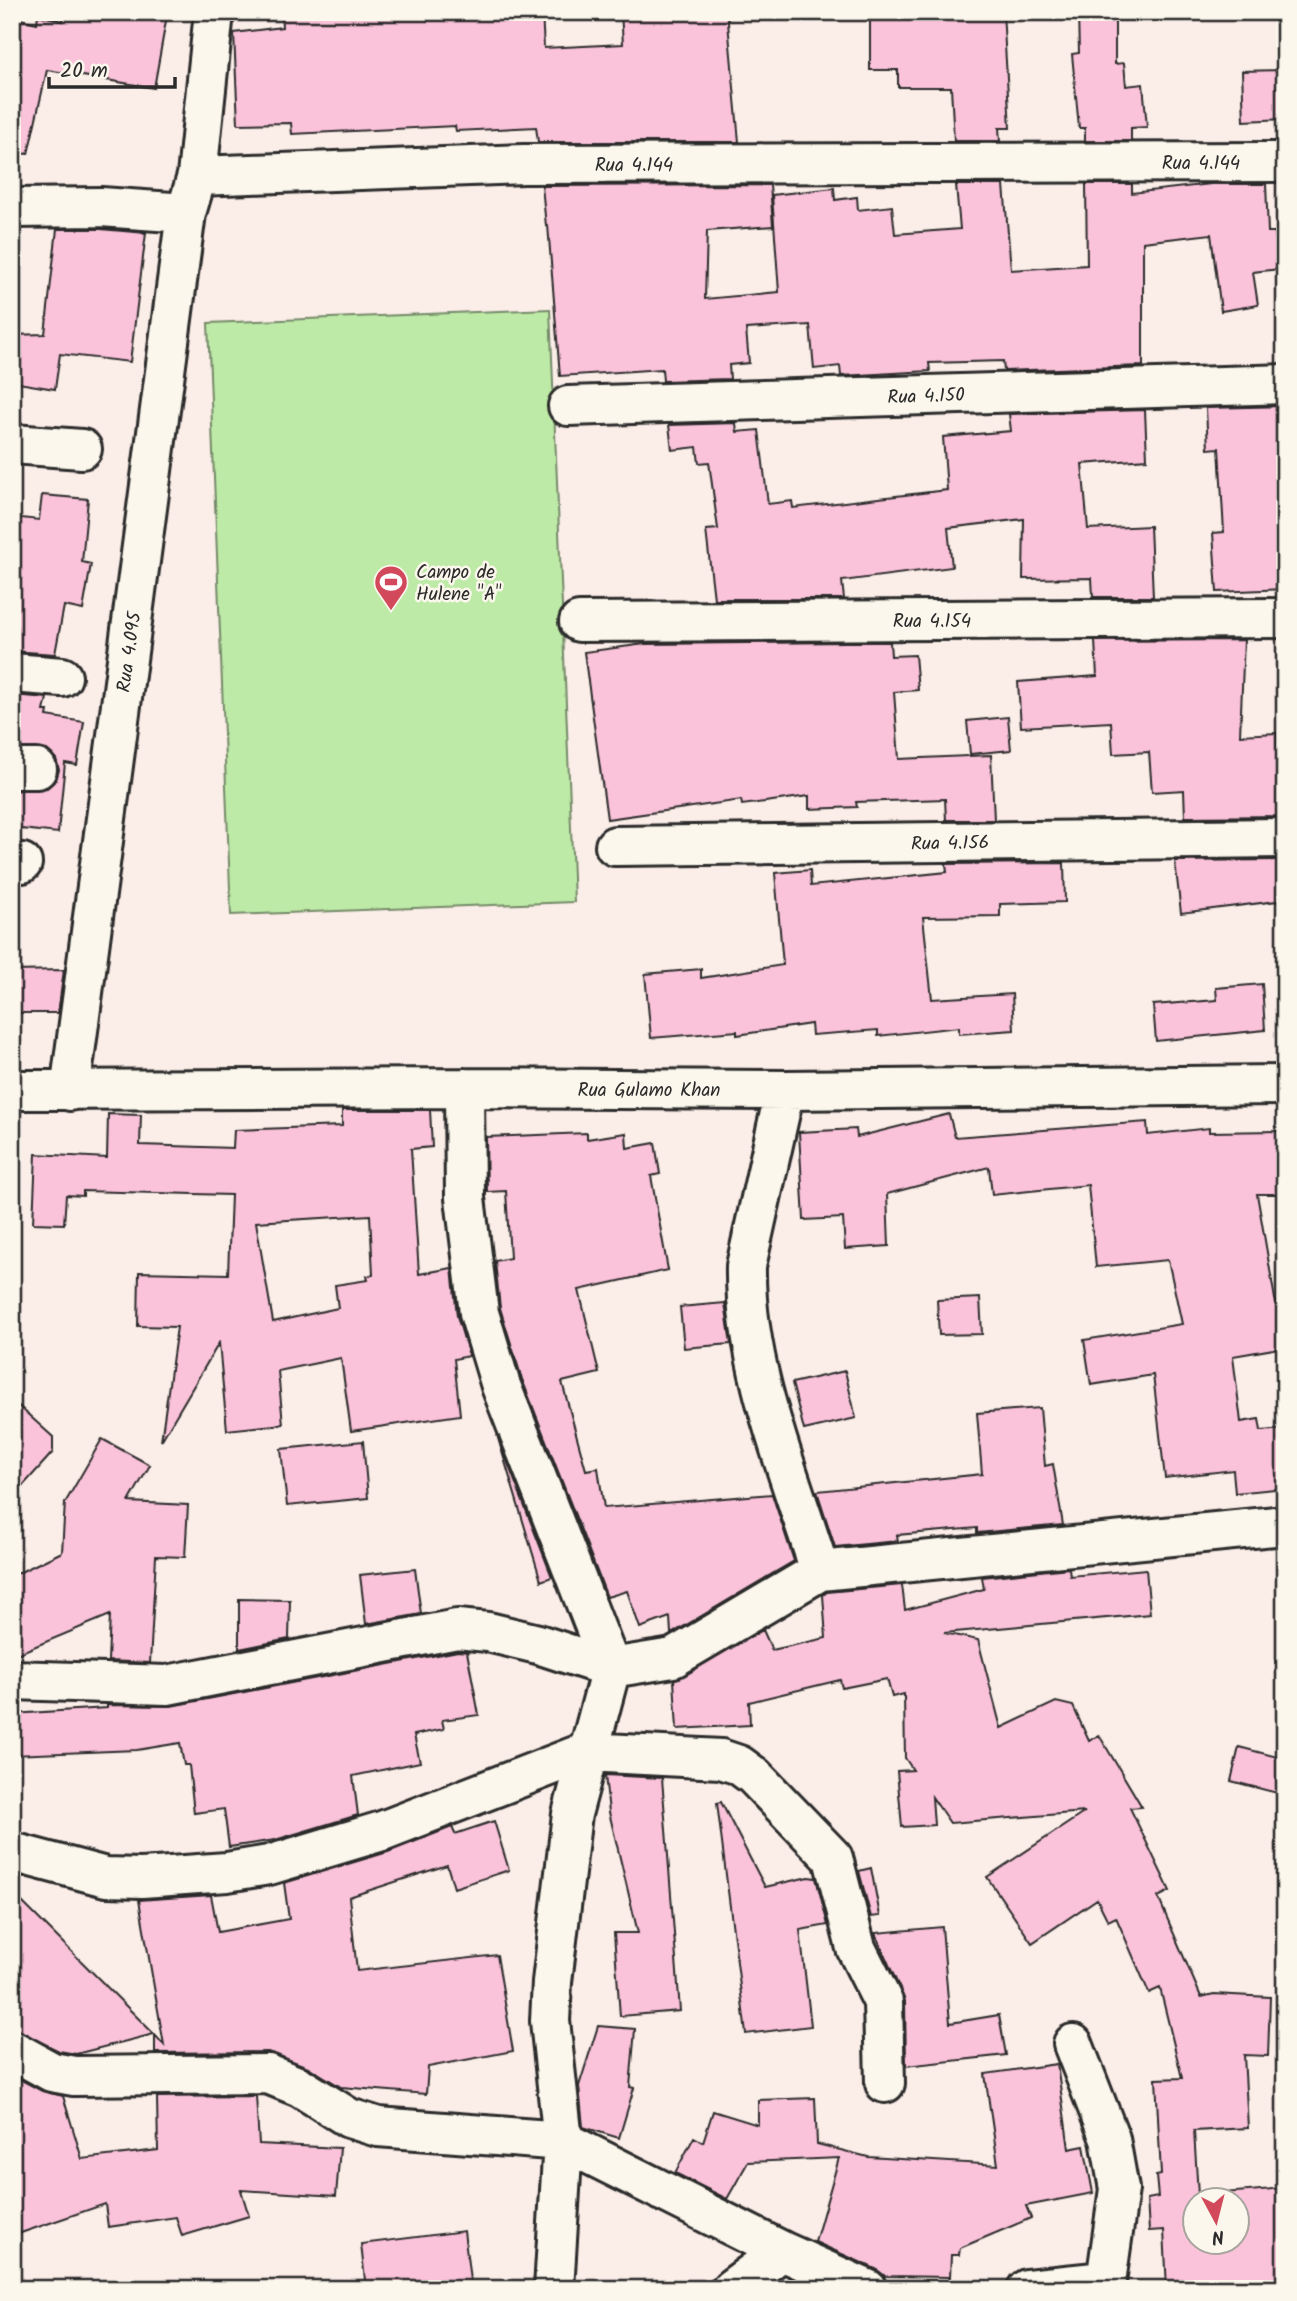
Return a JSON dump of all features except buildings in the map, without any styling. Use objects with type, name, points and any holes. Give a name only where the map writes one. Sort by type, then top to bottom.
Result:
[{"type":"street","points":[[12,208],[101,207],[187,213],[197,176],[214,12]]},
{"type":"street","name":"Rua 4.144","points":[[197,176],[524,164],[1285,162]]},
{"type":"street","name":"Rua 4.095","points":[[70,1091],[187,213]]},
{"type":"street","name":"Rua 4.150","points":[[568,406],[1285,384]]},
{"type":"street","points":[[12,444],[82,449]]},
{"type":"street","name":"Rua 4.154","points":[[579,622],[1285,618]]},
{"type":"street","points":[[12,673],[62,677]]},
{"type":"street","name":"Rua 4.156","points":[[615,846],[1285,838]]},
{"type":"street","name":"Rua Gulamo Khan","points":[[12,1090],[785,1090],[1285,1085]]},
{"type":"street","points":[[464,1088],[465,1198],[479,1313],[501,1386],[611,1668],[586,1752],[572,1814],[552,1982],[550,2021],[563,2141],[554,2289]]},
{"type":"street","points":[[785,1090],[746,1266],[746,1287],[763,1387],[820,1571]]},
{"type":"street","points":[[12,1680],[167,1685],[457,1629],[488,1632],[538,1644],[611,1668],[673,1658],[820,1571],[1285,1525]]},
{"type":"street","points":[[12,1852],[106,1877],[215,1873],[269,1865],[382,1831],[586,1752],[721,1759],[739,1765],[825,1849],[838,1871],[856,1948],[883,2002],[885,2083]]},
{"type":"street","points":[[1027,2289],[1105,2285],[1119,2189],[1110,2139],[1073,2044]]},
{"type":"street","points":[[12,2050],[52,2072],[74,2076],[268,2074],[300,2087],[349,2118],[378,2127],[563,2141],[782,2251],[867,2289]]},
{"type":"street","points":[[731,2289],[782,2251]]},
{"type":"green space","name":"Campo de Hulene \"A\"","points":[[550,309],[574,902],[231,915],[208,323]]},
{"type":"place","name":"Campo de Hulene \"A\"","points":[[391,612]]}]
